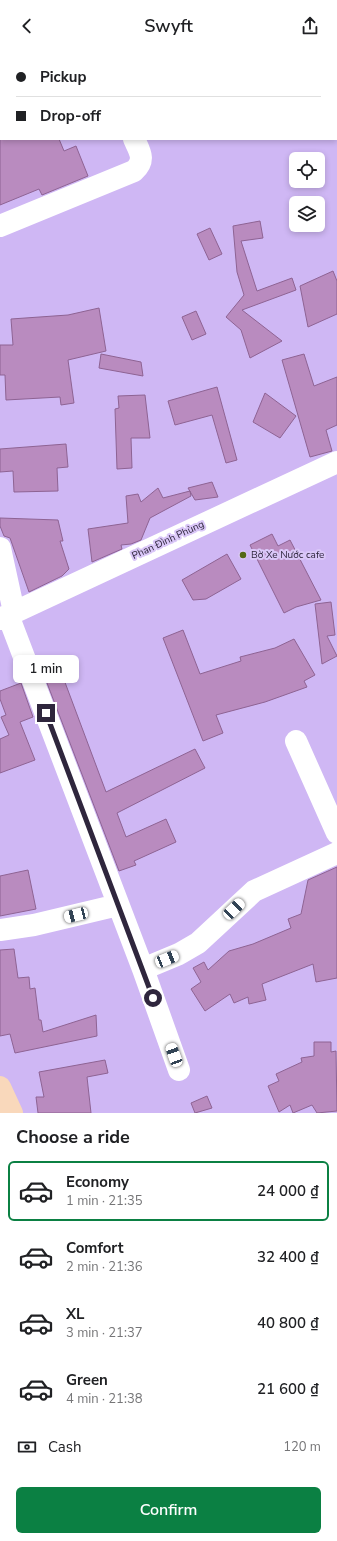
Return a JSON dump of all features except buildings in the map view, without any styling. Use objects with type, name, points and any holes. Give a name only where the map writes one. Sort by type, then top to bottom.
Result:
[{"type":"main road","points":[[0,1087],[12,1113]]},
{"type":"street","points":[[0,226],[134,171],[140,165],[142,158],[134,140]]},
{"type":"street","name":"Phan Đình Phùng","points":[[7,615],[337,462]]},
{"type":"street","points":[[0,548],[7,615],[143,969],[179,1070]]},
{"type":"street","points":[[296,741],[331,805],[337,833]]},
{"type":"street","points":[[143,969],[179,954],[198,942],[254,891],[337,853]]},
{"type":"street","points":[[0,930],[34,925],[118,905]]},
{"type":"place","name":"Bờ Xe Nước cafe","points":[[243,555]]},
{"type":"route","points":[[46,713],[153,998]]}]
